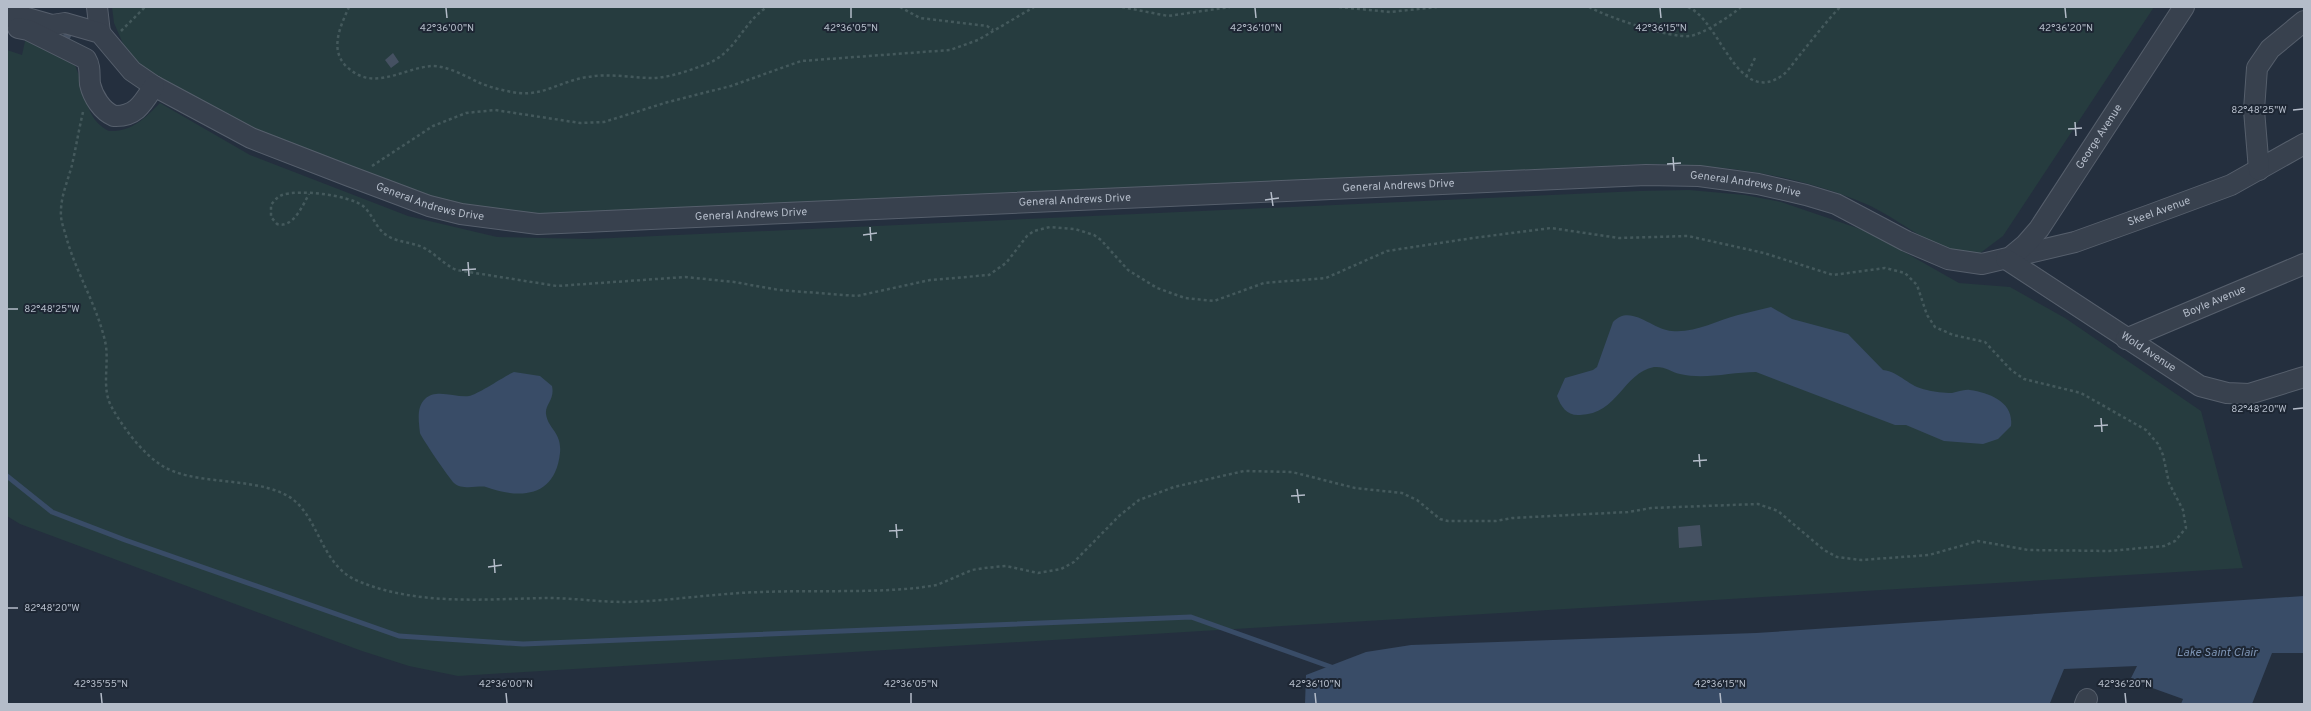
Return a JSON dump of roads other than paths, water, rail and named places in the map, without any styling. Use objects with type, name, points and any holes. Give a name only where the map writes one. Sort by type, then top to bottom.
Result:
[{"type":"street","points":[[97,7],[110,33]]},
{"type":"street","name":"George Avenue","points":[[2006,259],[2025,246],[2039,229],[2184,7]]},
{"type":"street","points":[[7,17],[17,15],[44,24],[66,23],[110,33]]},
{"type":"street","points":[[2259,170],[2254,110],[2257,68],[2270,49],[2304,21]]},
{"type":"street","points":[[7,24],[28,30],[86,59],[89,64],[90,84],[96,98],[102,108],[114,116],[129,115],[136,111],[154,86]]},
{"type":"street","name":"General Andrews Drive","points":[[110,33],[132,71],[154,86],[251,138],[429,206],[461,214],[506,221],[577,223],[1646,175],[1699,176],[1758,184],[1806,194],[1836,204],[1906,241],[1948,259],[1982,264],[2006,259]]},
{"type":"street","name":"Skeel Avenue","points":[[2006,259],[2075,242],[2231,185],[2304,144]]},
{"type":"street","name":"Wold Avenue","points":[[2006,259],[2126,339],[2200,386],[2227,393],[2249,394],[2304,377]]},
{"type":"street","name":"Boyle Avenue","points":[[2126,339],[2304,264]]},
{"type":"water","points":[[1771,307],[1792,319],[1848,334],[1883,370],[1895,374],[1915,386],[1936,392],[1952,393],[1970,390],[1993,396],[2005,405],[2009,411],[2011,426],[1998,439],[1983,444],[1944,441],[1906,425],[1895,425],[1756,372],[1689,376],[1665,368],[1654,367],[1643,371],[1635,377],[1612,401],[1603,408],[1593,413],[1580,415],[1571,414],[1565,410],[1557,396],[1565,378],[1593,370],[1597,367],[1613,322],[1620,317],[1627,315],[1634,316],[1664,330],[1681,331],[1697,328],[1738,315]]},
{"type":"water","points":[[514,372],[540,376],[552,386],[553,391],[546,414],[549,423],[559,440],[560,453],[557,468],[551,479],[543,487],[534,491],[511,493],[486,487],[462,487],[454,483],[447,474],[420,433],[420,406],[425,399],[435,394],[464,396],[473,395]]},
{"type":"water","name":"Lake Saint Clair","points":[[2304,596],[2304,653],[2272,653],[2252,704],[2181,704],[2183,699],[2130,680],[2137,666],[2064,669],[2050,703],[1305,704],[1306,675],[1366,652],[1411,645],[1756,633]]},
{"type":"waterway","points":[[7,476],[52,512],[125,540],[399,636],[523,644],[1191,617],[1334,668]]}]
